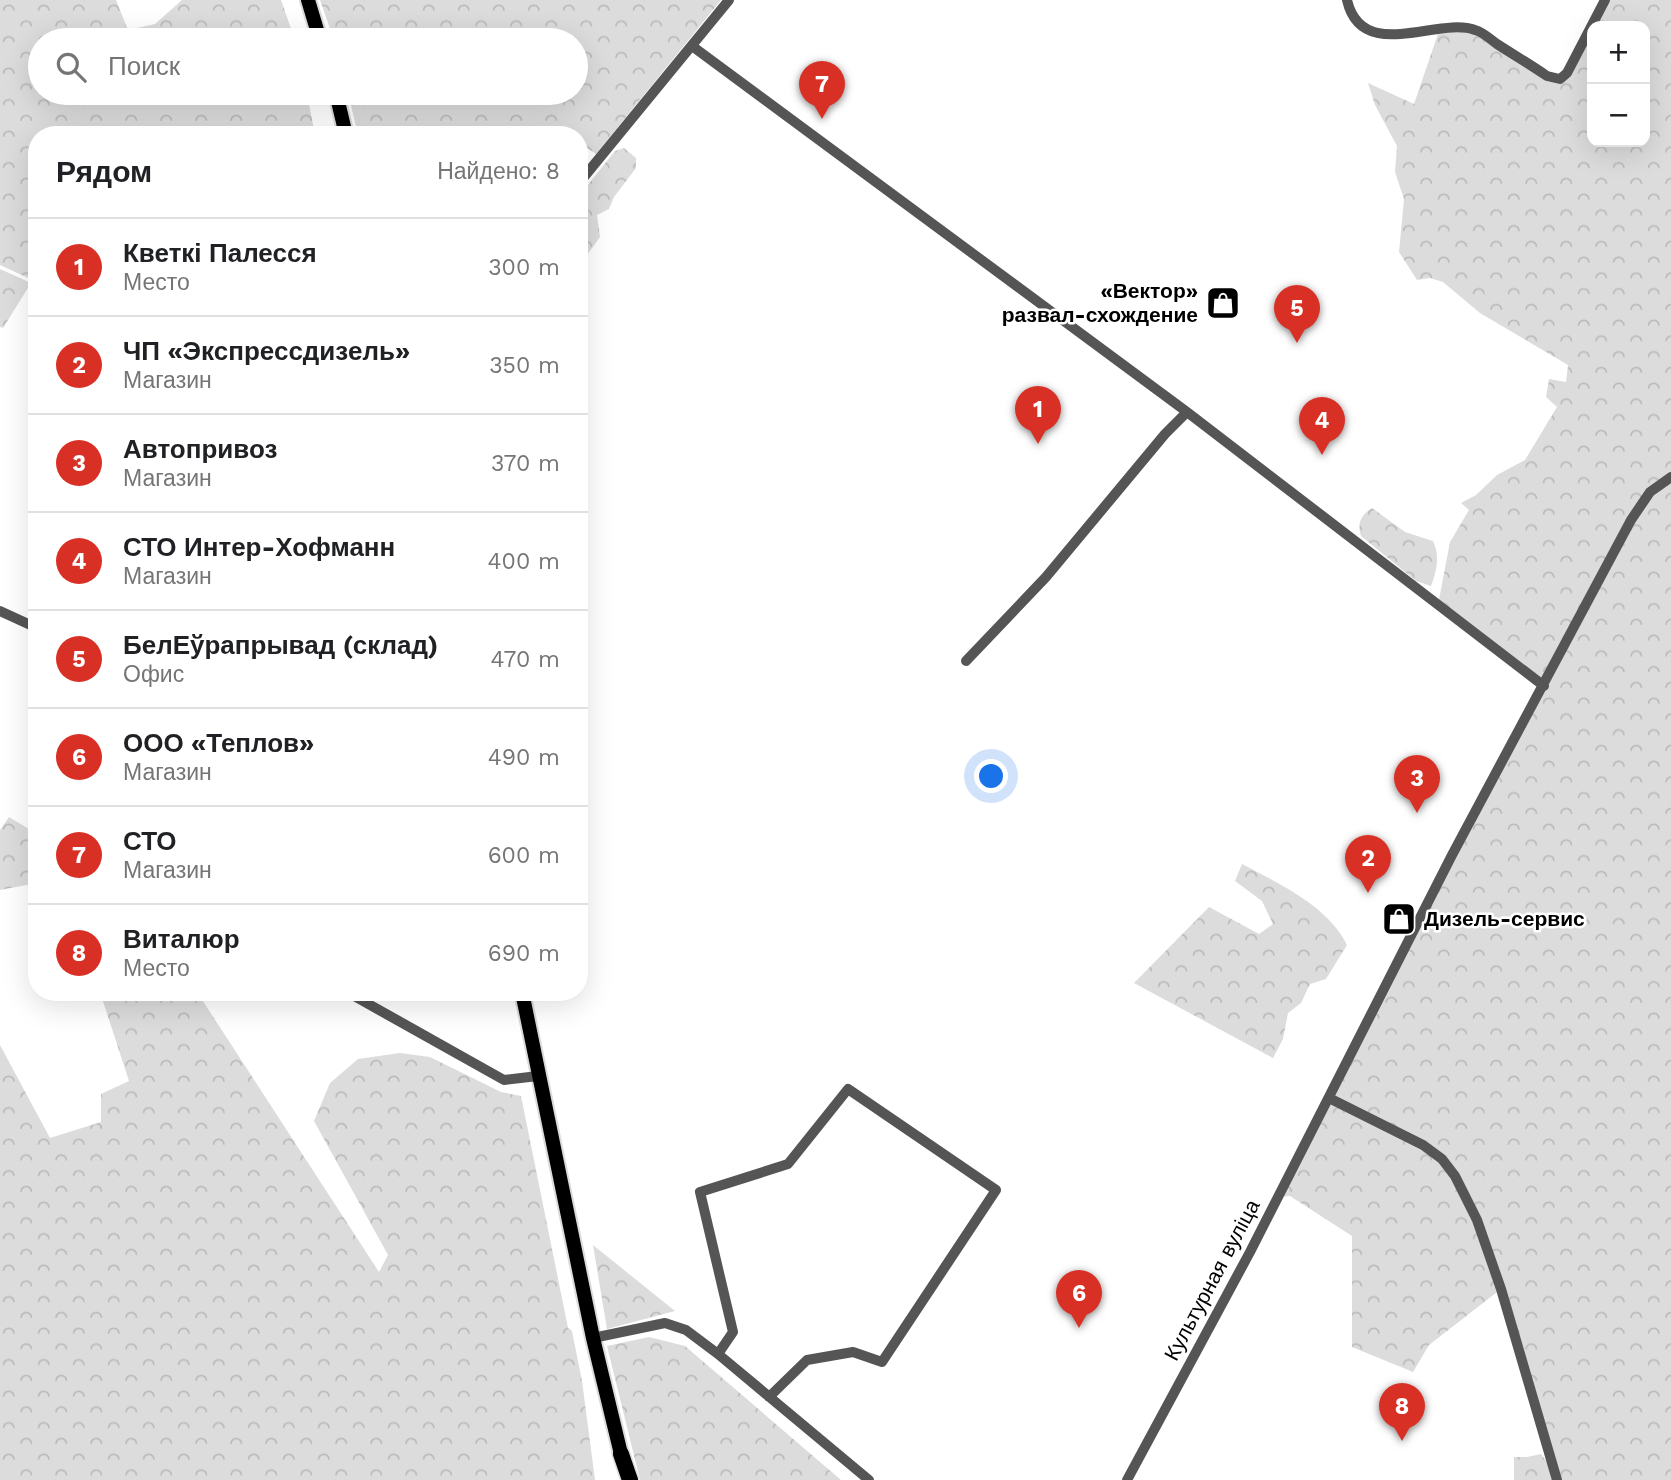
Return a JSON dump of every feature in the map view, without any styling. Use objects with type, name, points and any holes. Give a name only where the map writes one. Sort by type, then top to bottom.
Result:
[{"type":"highway","points":[[621,1454],[626,1480]]},
{"type":"main road","points":[[308,0],[316,28]]},
{"type":"main road","points":[[339,105],[344,126]]},
{"type":"main road","points":[[524,1001],[593,1338],[621,1454]]},
{"type":"street","points":[[588,172],[729,0]]},
{"type":"street","points":[[1347,0],[1350,11],[1362,25],[1384,35],[1440,28],[1474,29],[1548,76],[1560,79],[1567,73],[1605,0]]},
{"type":"street","points":[[692,46],[1187,412],[1544,686]]},
{"type":"street","points":[[966,661],[1046,577],[1187,412]]},
{"type":"street","name":"Культурная вуліца","points":[[1127,1480],[1329,1098],[1452,855],[1637,510],[1650,492],[1671,477]]},
{"type":"street","points":[[0,611],[28,624]]},
{"type":"street","points":[[363,1001],[504,1080],[538,1076]]},
{"type":"street","points":[[718,1354],[733,1332],[700,1192],[789,1164],[848,1090],[996,1190],[882,1362],[853,1352],[807,1360],[769,1396]]},
{"type":"street","points":[[1329,1098],[1423,1145],[1442,1159],[1455,1176],[1477,1220],[1501,1289],[1558,1480]]},
{"type":"street","points":[[593,1338],[665,1323],[686,1330],[869,1480]]},
{"type":"green space","points":[[0,0],[116,0],[127,28],[28,28],[28,105],[309,105],[313,126],[28,126],[28,278],[0,265]]},
{"type":"green space","points":[[182,0],[281,0],[291,28],[137,28],[155,24]]},
{"type":"green space","points":[[320,0],[721,0],[596,154],[588,149],[588,126],[356,126],[351,105],[588,105],[588,28],[330,28]]},
{"type":"green space","points":[[1605,0],[1671,0],[1671,1480],[1557,1480],[1501,1289],[1429,1345],[1413,1372],[1352,1347],[1352,1236],[1290,1196],[1278,1197],[1544,686],[1438,605],[1450,542],[1469,510],[1461,503],[1476,495],[1497,475],[1525,460],[1557,407],[1546,397],[1549,379],[1566,382],[1568,365],[1480,313],[1443,282],[1430,278],[1417,280],[1399,252],[1404,199],[1395,172],[1397,146],[1375,105],[1368,83],[1414,104],[1440,28],[1474,29],[1560,79],[1587,32],[1587,147],[1650,147],[1650,21],[1593,21]]},
{"type":"green space","points":[[624,148],[636,158],[636,168],[614,197],[609,209],[597,215],[600,237],[588,254],[588,185],[615,151]]},
{"type":"green space","points":[[0,269],[28,282],[28,288],[3,328],[0,327]]},
{"type":"green space","points":[[1372,508],[1405,532],[1433,541],[1437,563],[1431,586],[1416,581],[1361,536],[1361,520]]},
{"type":"green space","points":[[9,817],[28,829],[28,885],[0,890],[0,830]]},
{"type":"green space","points":[[1242,864],[1302,897],[1328,919],[1347,945],[1326,979],[1310,984],[1301,1003],[1288,1013],[1283,1039],[1273,1058],[1134,983],[1209,907],[1259,934],[1273,924],[1262,901],[1235,881]]},
{"type":"green space","points":[[103,1001],[203,1001],[379,1272],[388,1255],[314,1121],[330,1083],[358,1059],[400,1053],[430,1057],[501,1092],[521,1096],[568,1328],[572,1331],[582,1381],[595,1480],[0,1480],[0,1045],[50,1138],[101,1122],[101,1094],[129,1081]]},
{"type":"green space","points":[[593,1245],[675,1311],[607,1329]]},
{"type":"green space","points":[[649,1337],[685,1346],[841,1480],[640,1480],[607,1346]]},
{"type":"green space","points":[[1541,1454],[1549,1465],[1552,1480],[1514,1480],[1514,1457]]},
{"type":"place","name":"СТО","points":[[822,119]]},
{"type":"place","name":"«Вектор» развал-схождение","points":[[1223,303]]},
{"type":"place","name":"БелЕўрапрывад (склад)","points":[[1297,343]]},
{"type":"place","name":"Кветкі Палесся","points":[[1038,444]]},
{"type":"place","name":"СТО Интер-Хофманн","points":[[1322,455]]},
{"type":"place","name":"Автопривоз","points":[[1417,813]]},
{"type":"place","name":"ЧП «Экспрессдизель»","points":[[1368,893]]},
{"type":"place","name":"Дизель-сервис","points":[[1399,919]]},
{"type":"place","name":"ООО «Теплов»","points":[[1079,1328]]},
{"type":"place","name":"Виталюр","points":[[1402,1441]]}]
